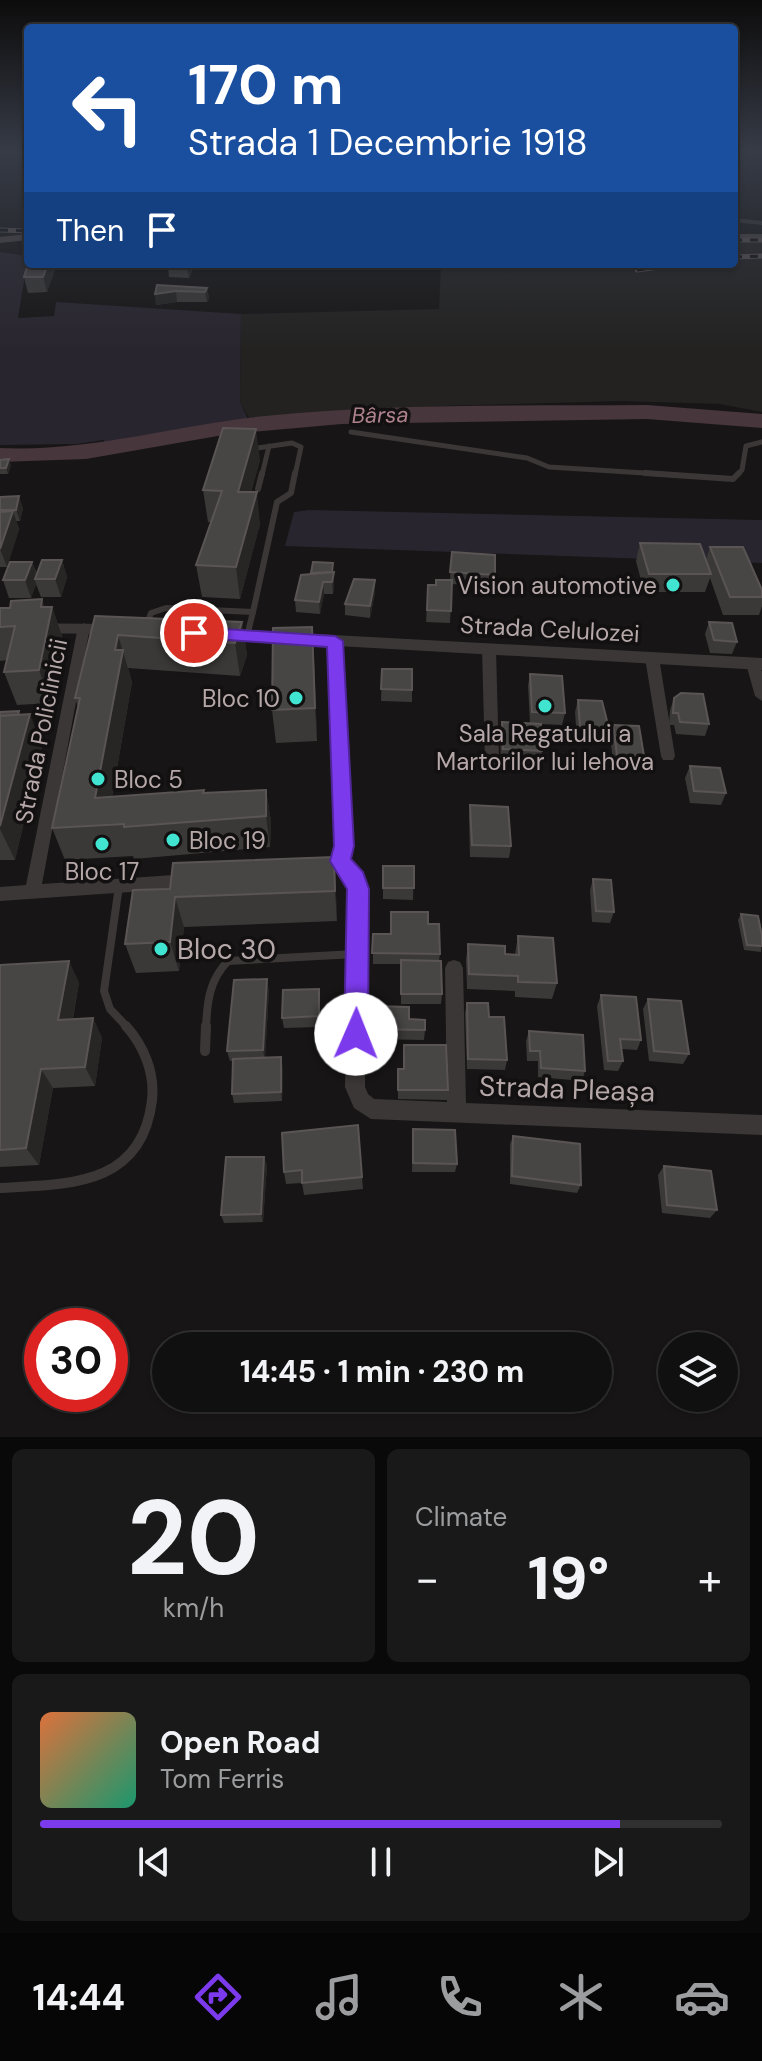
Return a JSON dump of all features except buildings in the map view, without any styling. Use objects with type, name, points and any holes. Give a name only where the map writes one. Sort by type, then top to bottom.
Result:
[{"type":"main road","points":[[738,237],[762,237]]},
{"type":"main road","points":[[0,240],[22,238]]},
{"type":"street","points":[[738,220],[762,223]]},
{"type":"street","points":[[0,628],[84,627],[164,631]]},
{"type":"street","name":"Strada Policlinicii","points":[[33,891],[84,627]]},
{"type":"street","name":"Strada Celulozei","points":[[208,634],[758,664]]},
{"type":"street","points":[[323,871],[340,861],[344,846],[335,641]]},
{"type":"street","points":[[489,649],[492,763]]},
{"type":"street","points":[[652,658],[668,756]]},
{"type":"street","points":[[758,664],[762,696]]},
{"type":"street","points":[[340,861],[355,878],[358,889],[357,954]]},
{"type":"street","points":[[0,894],[213,879]]},
{"type":"street","name":"Strada Pleașa","points":[[357,954],[355,1087],[361,1101],[371,1109],[457,1114],[579,1115],[762,1125]]},
{"type":"street","points":[[454,968],[457,1114]]},
{"type":"lane","points":[[351,432],[527,458],[549,467],[733,479],[742,470],[746,446],[752,442],[762,442]]},
{"type":"lane","points":[[238,450],[292,443],[301,447],[291,493],[277,502],[247,636]]},
{"type":"lane","points":[[258,489],[269,446]]},
{"type":"lane","points":[[144,630],[151,613],[166,608],[253,612]]},
{"type":"lane","points":[[0,1188],[92,1181],[119,1168],[146,1128],[152,1092],[149,1068],[129,1029],[111,1012],[103,990],[119,886]]},
{"type":"lane","points":[[205,1051],[210,985],[217,969],[228,961],[357,954]]},
{"type":"shaded area","points":[[738,238],[762,239],[762,412],[720,404],[620,401],[407,407],[249,418],[240,402],[241,314],[439,309],[441,268],[738,268]]},
{"type":"shaded area","points":[[0,252],[24,255],[26,268],[18,318],[54,316],[56,302],[241,314],[240,402],[253,429],[103,454],[104,440],[77,444],[0,445]]},
{"type":"shaded area","points":[[294,512],[762,520],[762,563],[285,546]]},
{"type":"waterway","name":"Bârsa","points":[[0,455],[86,452],[229,427],[342,417],[647,412],[705,414],[762,421]]},
{"type":"railway","points":[[0,230],[24,231]]},
{"type":"railway","points":[[738,240],[762,240]]},
{"type":"railway","points":[[738,257],[762,256]]},
{"type":"railway","points":[[637,270],[652,268]]},
{"type":"place","name":"Vision automotive","points":[[673,585]]},
{"type":"place","name":"Bloc 10","points":[[296,698]]},
{"type":"place","name":"Sala Regatului a Martorilor lui Iehova","points":[[545,706]]},
{"type":"place","name":"Bloc 5","points":[[98,779]]},
{"type":"place","name":"Bloc 19","points":[[173,840]]},
{"type":"place","name":"Bloc 17","points":[[102,844]]},
{"type":"place","name":"Bloc 30","points":[[161,949]]},
{"type":"route","points":[[194,633],[335,641],[344,846],[340,861],[350,870],[358,889],[356,1034]]}]
